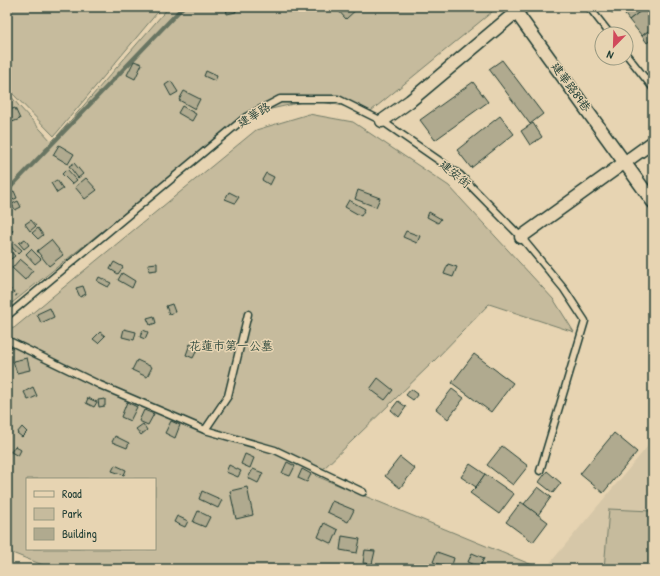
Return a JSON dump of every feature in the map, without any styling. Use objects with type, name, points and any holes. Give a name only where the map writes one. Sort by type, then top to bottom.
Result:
[{"type":"street","points":[[382,121],[410,101],[520,9]]},
{"type":"street","name":"建華路89巷","points":[[520,9],[653,202]]},
{"type":"street","points":[[521,237],[653,142]]},
{"type":"lane","points":[[589,7],[604,26]]},
{"type":"lane","points":[[634,64],[653,88]]},
{"type":"lane","name":"建華路","points":[[7,316],[246,117],[280,98],[338,99],[382,121]]},
{"type":"lane","name":"建安街","points":[[382,121],[460,175],[521,237],[564,289],[585,321],[540,471]]},
{"type":"lane","points":[[205,430],[228,396],[248,314]]},
{"type":"lane","points":[[7,340],[100,385],[205,430],[275,450],[363,492]]},
{"type":"path","points":[[7,287],[24,302]]},
{"type":"shaded area","points":[[653,440],[653,569],[545,569]]},
{"type":"green space","points":[[7,7],[162,7],[54,136],[7,88]]},
{"type":"green space","points":[[169,7],[498,7],[371,111],[311,100],[249,114],[7,307],[7,91],[52,142]]},
{"type":"green space","name":"花蓮市第一公墓","points":[[309,114],[353,122],[449,186],[554,300],[574,332],[489,304],[434,361],[316,476],[542,569],[53,569],[7,551],[7,329],[14,328],[256,130]]},
{"type":"green space","points":[[609,509],[651,511],[648,569],[604,569]]},
{"type":"building","points":[[226,7],[235,7],[236,12],[227,14]]},
{"type":"building","points":[[359,7],[346,19],[336,8]]},
{"type":"building","points":[[607,7],[620,7],[612,13]]},
{"type":"building","points":[[646,7],[629,20],[620,8]]},
{"type":"building","points":[[646,7],[653,8],[653,27],[642,36],[629,20]]},
{"type":"building","points":[[653,27],[653,38],[647,43],[642,36]]},
{"type":"building","points":[[502,60],[543,114],[530,124],[489,69]]},
{"type":"building","points":[[134,61],[142,64],[135,79],[127,75]]},
{"type":"building","points":[[206,71],[217,76],[215,81],[204,76]]},
{"type":"building","points":[[171,81],[178,92],[171,96],[165,85]]},
{"type":"building","points":[[473,82],[488,102],[435,140],[420,120]]},
{"type":"building","points":[[184,91],[200,99],[195,109],[179,100]]},
{"type":"building","points":[[182,106],[196,114],[192,121],[178,113]]},
{"type":"building","points":[[15,108],[20,119],[7,124],[7,111]]},
{"type":"building","points":[[500,116],[514,134],[471,168],[457,150]]},
{"type":"building","points":[[533,123],[542,137],[530,145],[521,131]]},
{"type":"building","points":[[59,145],[74,154],[68,164],[53,155]]},
{"type":"building","points":[[74,163],[83,174],[78,178],[69,166]]},
{"type":"building","points":[[67,169],[77,180],[72,184],[62,174]]},
{"type":"building","points":[[266,173],[274,177],[270,185],[262,180]]},
{"type":"building","points":[[86,178],[97,190],[85,199],[75,187]]},
{"type":"building","points":[[57,180],[63,189],[57,193],[51,183]]},
{"type":"building","points":[[358,190],[380,198],[376,207],[355,199]]},
{"type":"building","points":[[14,191],[17,198],[10,201],[7,195]]},
{"type":"building","points":[[229,192],[239,197],[235,203],[225,199]]},
{"type":"building","points":[[349,200],[365,209],[361,216],[345,207]]},
{"type":"building","points":[[18,201],[21,207],[15,210],[12,204]]},
{"type":"building","points":[[429,212],[441,219],[438,223],[427,217]]},
{"type":"building","points":[[31,220],[36,226],[30,231],[25,224]]},
{"type":"building","points":[[7,223],[13,231],[7,236]]},
{"type":"building","points":[[38,228],[43,235],[38,239],[32,233]]},
{"type":"building","points":[[406,231],[420,236],[417,243],[403,237]]},
{"type":"building","points":[[25,239],[29,245],[24,249],[19,243]]},
{"type":"building","points":[[11,240],[22,250],[18,254],[8,243]]},
{"type":"building","points":[[51,240],[63,255],[49,266],[37,251]]},
{"type":"building","points":[[8,248],[15,256],[11,259],[7,255]]},
{"type":"building","points":[[31,249],[41,259],[35,264],[26,254]]},
{"type":"building","points":[[20,259],[33,270],[25,280],[12,268]]},
{"type":"building","points":[[114,262],[123,267],[118,274],[110,269]]},
{"type":"building","points":[[157,263],[157,270],[149,271],[148,264]]},
{"type":"building","points":[[448,264],[457,267],[453,277],[444,274]]},
{"type":"building","points":[[122,273],[135,281],[132,288],[118,280]]},
{"type":"building","points":[[99,277],[111,283],[108,287],[97,281]]},
{"type":"building","points":[[83,286],[86,294],[80,297],[76,288]]},
{"type":"building","points":[[172,304],[175,312],[169,314],[166,306]]},
{"type":"building","points":[[50,308],[54,317],[41,323],[37,314]]},
{"type":"building","points":[[154,316],[156,323],[150,325],[147,318]]},
{"type":"building","points":[[124,329],[136,332],[134,340],[122,337]]},
{"type":"building","points":[[143,330],[148,332],[145,339],[140,337]]},
{"type":"building","points":[[100,332],[105,336],[98,343],[93,339]]},
{"type":"building","points":[[190,344],[198,348],[193,358],[186,355]]},
{"type":"building","points":[[474,354],[513,383],[491,412],[452,383]]},
{"type":"building","points":[[27,358],[30,370],[17,373],[13,361]]},
{"type":"building","points":[[137,360],[152,367],[147,377],[132,370]]},
{"type":"building","points":[[378,378],[393,390],[385,400],[370,389]]},
{"type":"building","points":[[33,387],[37,396],[28,400],[24,392]]},
{"type":"building","points":[[411,389],[418,394],[413,400],[406,395]]},
{"type":"building","points":[[452,389],[464,398],[448,419],[436,409]]},
{"type":"building","points":[[88,398],[97,402],[94,407],[86,403]]},
{"type":"building","points":[[105,399],[105,406],[99,407],[98,400]]},
{"type":"building","points":[[398,401],[406,407],[399,417],[391,410]]},
{"type":"building","points":[[127,402],[137,407],[130,421],[121,417]]},
{"type":"building","points":[[144,410],[154,414],[148,425],[139,421]]},
{"type":"building","points":[[171,421],[180,425],[175,438],[165,433]]},
{"type":"building","points":[[143,424],[147,430],[141,435],[136,429]]},
{"type":"building","points":[[22,427],[27,432],[22,437],[17,433]]},
{"type":"building","points":[[614,433],[637,452],[603,493],[580,474]]},
{"type":"building","points":[[115,436],[129,443],[127,448],[112,442]]},
{"type":"building","points":[[15,446],[21,450],[18,456],[11,452]]},
{"type":"building","points":[[502,446],[528,466],[513,485],[487,465]]},
{"type":"building","points":[[245,454],[254,458],[250,468],[241,464]]},
{"type":"building","points":[[400,457],[415,469],[400,488],[385,476]]},
{"type":"building","points":[[287,462],[295,466],[290,476],[282,473]]},
{"type":"building","points":[[470,464],[485,474],[476,487],[461,477]]},
{"type":"building","points":[[115,465],[126,470],[124,475],[112,471]]},
{"type":"building","points":[[229,465],[241,471],[238,477],[226,472]]},
{"type":"building","points":[[253,469],[263,473],[258,483],[248,478]]},
{"type":"building","points":[[302,469],[311,474],[307,482],[298,478]]},
{"type":"building","points":[[547,471],[561,483],[553,493],[539,482]]},
{"type":"building","points":[[485,474],[514,494],[499,514],[470,493]]},
{"type":"building","points":[[247,487],[253,515],[236,519],[230,491]]},
{"type":"building","points":[[538,487],[551,497],[538,515],[524,504]]},
{"type":"building","points":[[202,491],[222,500],[218,508],[199,499]]},
{"type":"building","points":[[332,501],[354,510],[348,522],[327,512]]},
{"type":"building","points":[[521,502],[548,522],[533,542],[506,522]]},
{"type":"building","points":[[198,511],[210,517],[205,527],[193,522]]},
{"type":"building","points":[[177,516],[188,521],[185,527],[174,522]]},
{"type":"building","points":[[324,523],[338,530],[332,544],[318,537]]},
{"type":"building","points":[[342,536],[360,539],[357,553],[340,550]]},
{"type":"building","points":[[365,550],[375,551],[372,564],[363,563]]},
{"type":"building","points":[[437,552],[454,558],[451,569],[433,562]]},
{"type":"building","points":[[472,553],[484,558],[480,567],[468,562]]},
{"type":"waterway","points":[[7,191],[183,7]]}]
